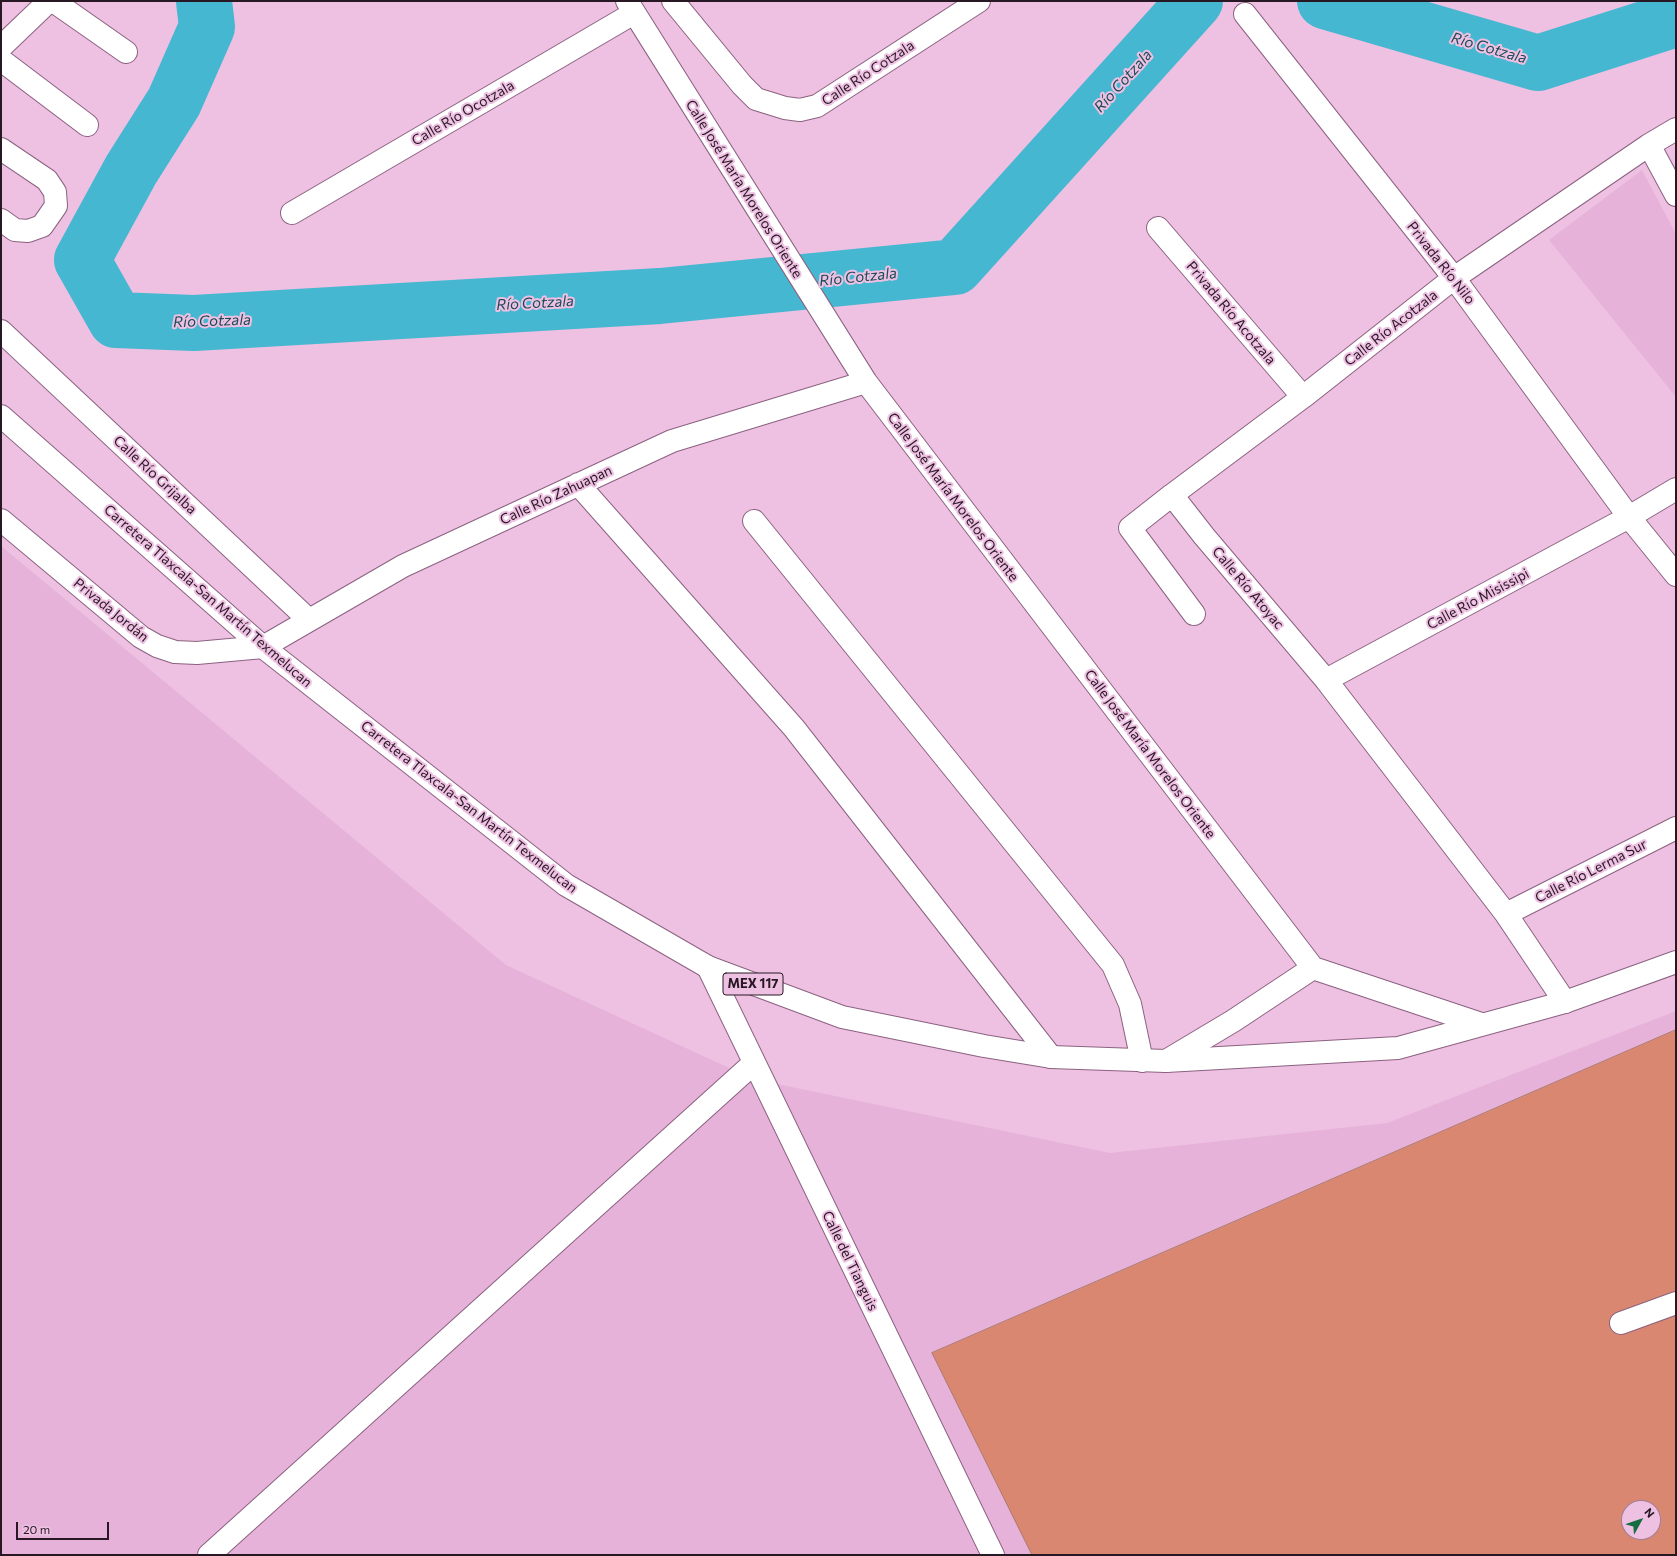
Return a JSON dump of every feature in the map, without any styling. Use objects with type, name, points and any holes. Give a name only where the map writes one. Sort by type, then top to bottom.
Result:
[{"type":"street","points":[[1,47],[49,1]]},
{"type":"street","points":[[53,1],[126,52]]},
{"type":"street","name":"Calle Río Cotzala","points":[[674,1],[742,85],[756,99],[770,104],[800,110],[817,106],[979,1]]},
{"type":"street","name":"Calle José María Morelos Oriente","points":[[631,7],[664,62],[866,382],[1314,968]]},
{"type":"street","name":"Calle Río Ocotzala","points":[[292,213],[631,7]]},
{"type":"street","name":"Privada Río Nilo","points":[[1245,14],[1454,278],[1629,517],[1676,575]]},
{"type":"street","points":[[1,60],[87,125]]},
{"type":"street","name":"Calle Río Acotzala","points":[[1194,614],[1130,528],[1303,398],[1454,278],[1649,145],[1676,129]]},
{"type":"street","points":[[1649,145],[1676,195]]},
{"type":"street","points":[[1,149],[47,180],[55,192],[56,206],[42,226],[28,231],[15,230],[1,220]]},
{"type":"street","name":"Privada Río Acotzala","points":[[1158,228],[1303,398]]},
{"type":"street","name":"Calle Río Grijalba","points":[[1,331],[309,620]]},
{"type":"street","name":"Calle Río Zahuapan","points":[[263,647],[403,566],[672,441],[866,382]]},
{"type":"street","name":"Carretera Tlaxcala-San Martín Texmelucan","points":[[1,416],[263,647],[566,885],[708,967],[842,1017],[984,1046],[1051,1057],[1166,1061],[1398,1048],[1565,1002],[1676,962]]},
{"type":"street","points":[[578,484],[794,728],[1051,1057]]},
{"type":"street","name":"Calle Río Misissipi","points":[[1326,680],[1629,517],[1676,489]]},
{"type":"street","name":"Calle Río Atoyac","points":[[1172,495],[1204,536],[1326,680],[1506,914]]},
{"type":"street","name":"Privada Jordán","points":[[1,520],[141,637],[157,646],[175,652],[197,652],[263,647]]},
{"type":"street","points":[[754,521],[1113,965],[1130,1004],[1142,1061]]},
{"type":"street","name":"Calle Río Lerma Sur","points":[[1506,914],[1676,828]]},
{"type":"street","points":[[1506,914],[1565,1002]]},
{"type":"street","name":"Calle del Tianguis","points":[[708,967],[993,1555]]},
{"type":"street","points":[[1166,1061],[1233,1021],[1314,968],[1481,1024]]},
{"type":"street","points":[[209,1555],[754,1063]]},
{"type":"street","points":[[1621,1323],[1676,1303]]},
{"type":"shaded area","points":[[1642,170],[1676,234],[1676,397],[1549,240]]},
{"type":"shaded area","points":[[1,546],[506,965],[753,1079],[1110,1153],[1387,1123],[1676,1011],[1676,1555],[1,1555]]},
{"type":"building","points":[[1676,1030],[1676,1555],[1032,1555],[932,1353]]},
{"type":"waterway","name":"Río Cotzala","points":[[204,1],[207,27],[174,102],[131,170],[82,260],[116,320],[194,323],[660,296],[955,267],[1195,1]]},
{"type":"waterway","name":"Río Cotzala","points":[[1325,1],[1538,63],[1676,19]]}]
